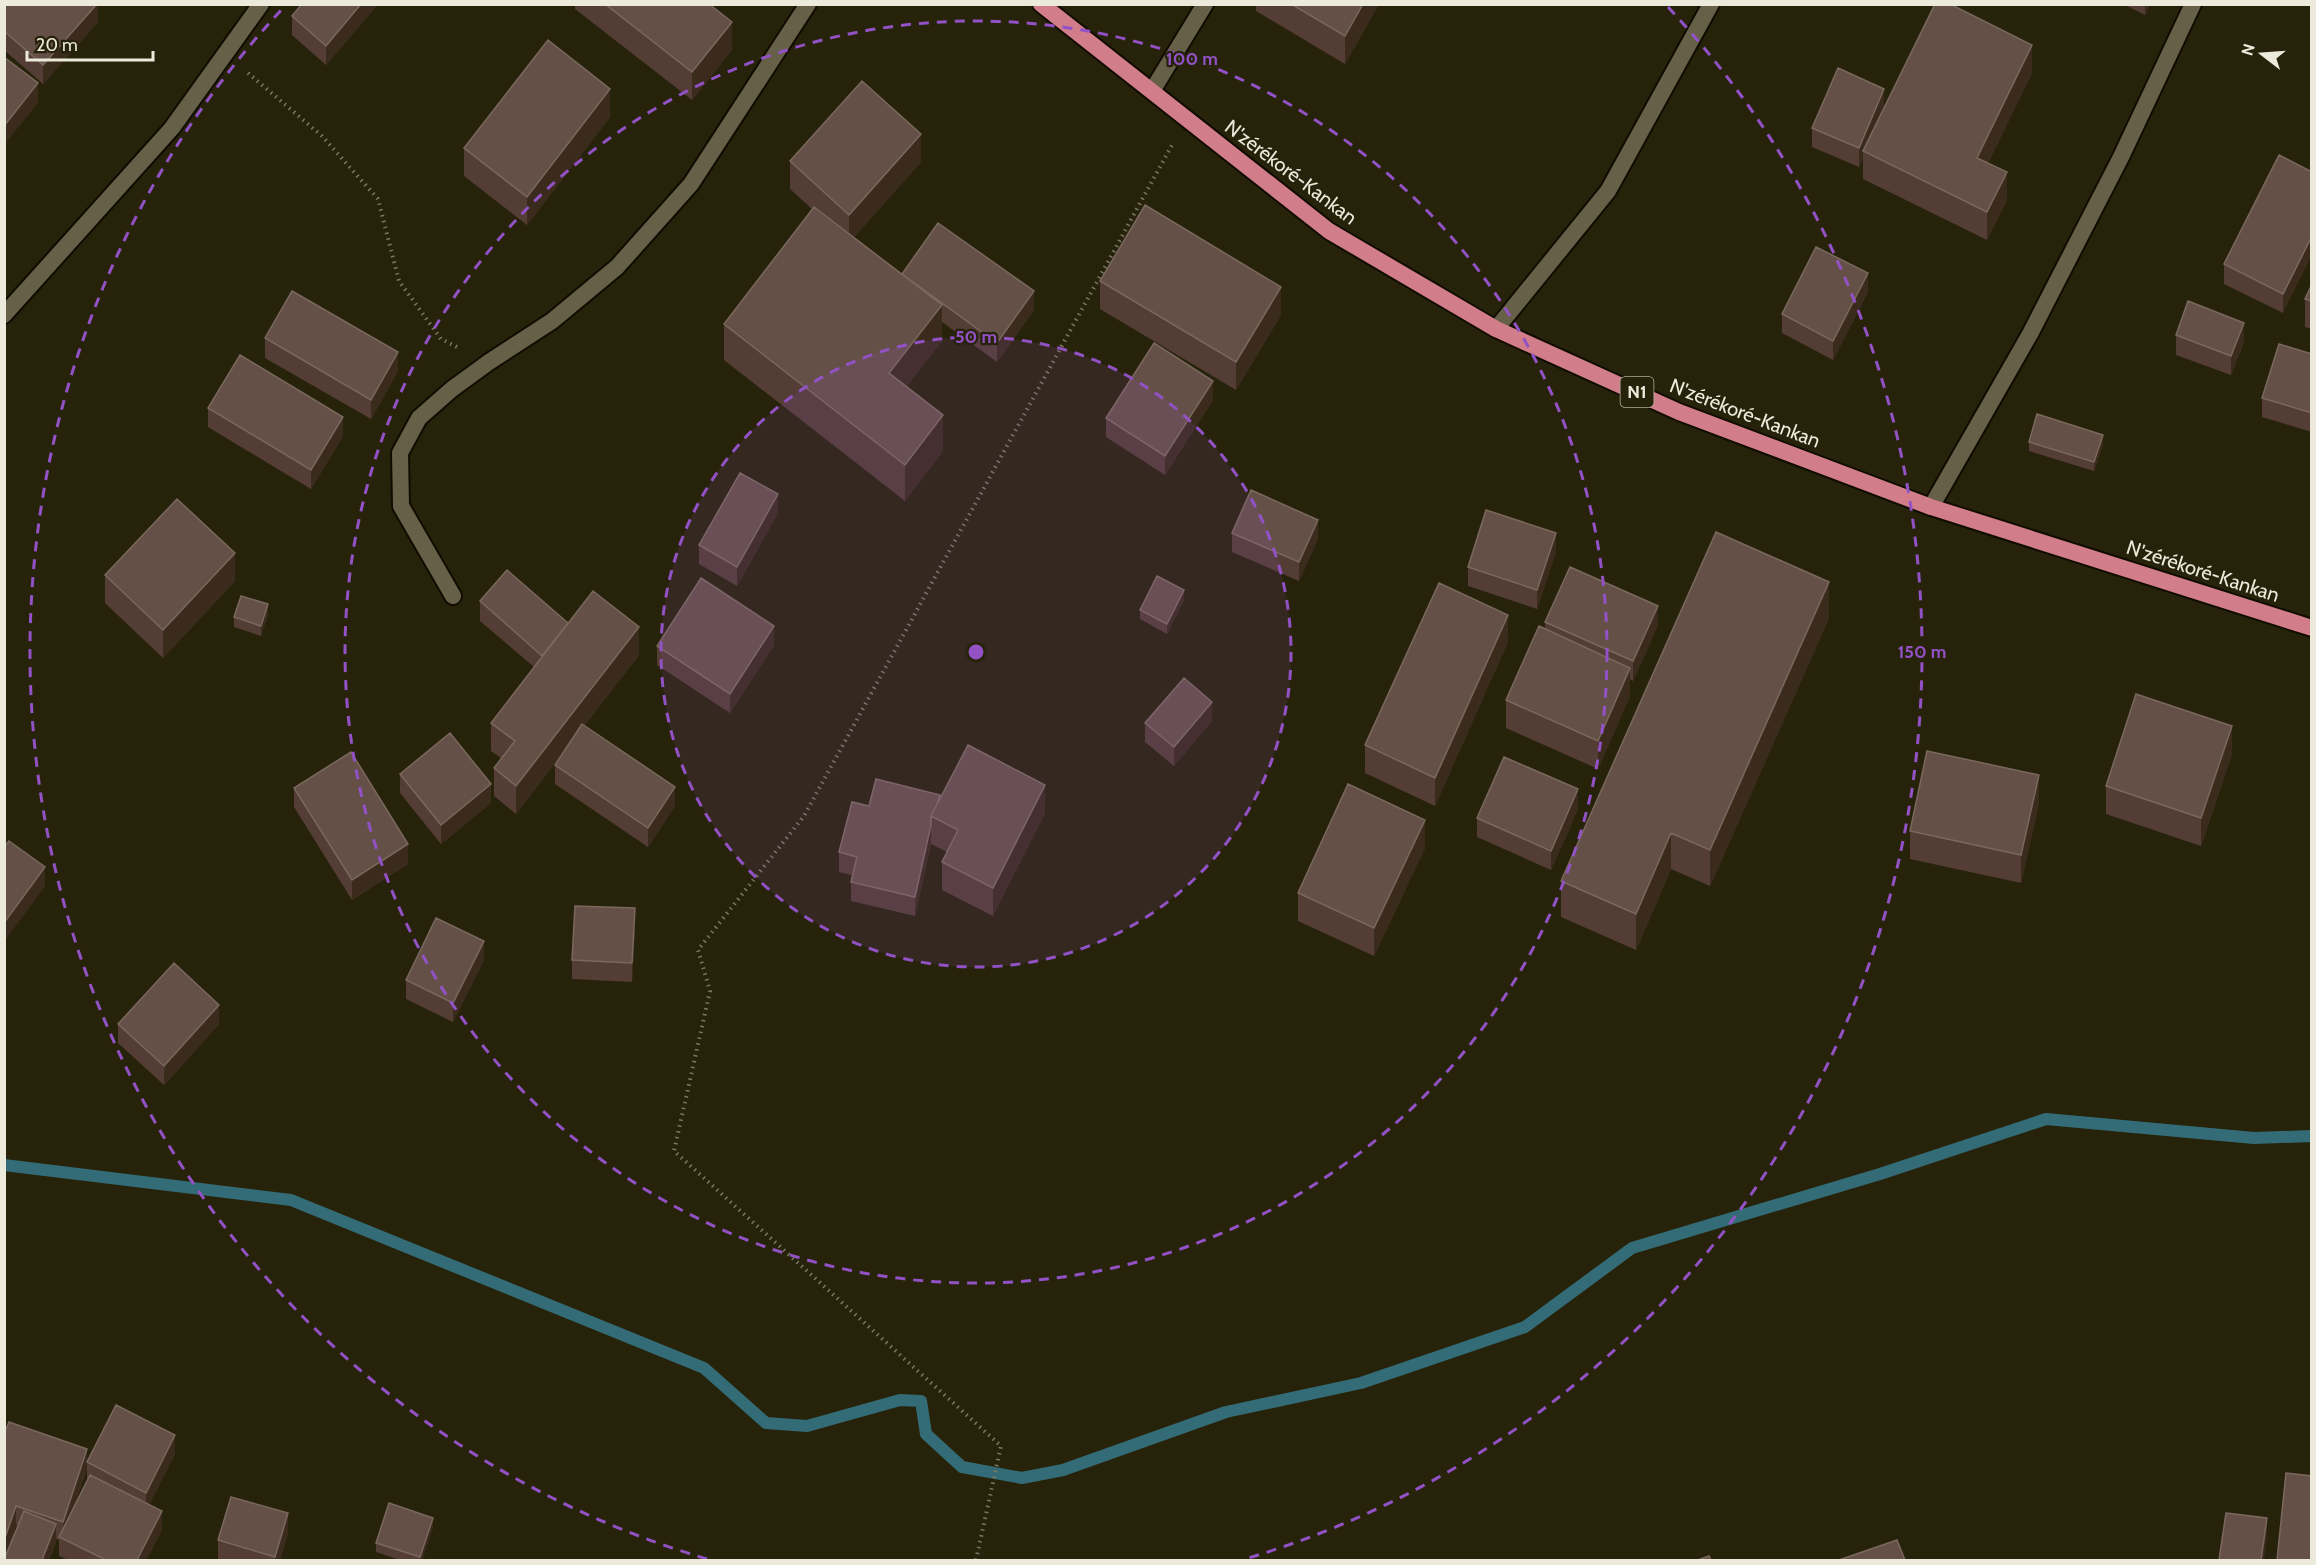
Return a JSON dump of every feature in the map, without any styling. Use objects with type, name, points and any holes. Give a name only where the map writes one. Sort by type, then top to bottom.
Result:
[{"type":"highway","name":"N'zérékoré-Kankan","points":[[1041,4],[1329,231],[1496,329],[1679,412],[1931,507],[2312,628]]},
{"type":"street","points":[[4,315],[172,128],[261,4]]},
{"type":"street","points":[[453,596],[401,506],[400,453],[418,418],[489,362],[552,321],[617,267],[684,192],[808,4]]},
{"type":"street","points":[[1152,91],[1205,4]]},
{"type":"street","points":[[1496,329],[1608,191],[1711,4]]},
{"type":"street","points":[[1931,507],[2030,334],[2121,157],[2193,4]]},
{"type":"path","points":[[226,54],[322,136],[378,199],[399,281],[441,339],[489,362]]},
{"type":"path","points":[[976,1560],[1001,1446],[674,1151],[710,991],[698,950],[804,816],[1186,118]]},
{"type":"building","points":[[5,4],[97,4],[43,65],[4,31]]},
{"type":"building","points":[[302,4],[361,4],[326,46],[292,16]]},
{"type":"building","points":[[605,4],[709,4],[732,22],[692,72]]},
{"type":"building","points":[[1291,4],[1363,4],[1345,36]]},
{"type":"building","points":[[1935,4],[1950,4],[2032,45],[1977,158],[2007,172],[1987,212],[1863,151]]},
{"type":"building","points":[[548,40],[610,89],[527,197],[464,148]]},
{"type":"building","points":[[4,57],[38,83],[4,126]]},
{"type":"building","points":[[1838,68],[1884,89],[1859,148],[1812,128]]},
{"type":"building","points":[[862,81],[921,134],[849,215],[790,161]]},
{"type":"building","points":[[2279,155],[2312,172],[2312,236],[2283,294],[2224,264]]},
{"type":"building","points":[[1145,205],[1281,287],[1236,362],[1100,281]]},
{"type":"building","points":[[814,207],[942,305],[889,373],[943,415],[905,465],[724,324]]},
{"type":"building","points":[[938,223],[1034,291],[997,343],[902,274]]},
{"type":"building","points":[[1816,247],[1868,273],[1833,341],[1782,314]]},
{"type":"building","points":[[2312,284],[2312,301],[2305,299]]},
{"type":"building","points":[[292,291],[398,352],[371,400],[265,338]]},
{"type":"building","points":[[2188,301],[2244,323],[2231,356],[2176,335]]},
{"type":"building","points":[[1154,343],[1213,381],[1165,456],[1106,418]]},
{"type":"building","points":[[2279,344],[2312,354],[2312,413],[2262,398]]},
{"type":"building","points":[[240,355],[343,417],[311,470],[208,408]]},
{"type":"building","points":[[2037,414],[2103,435],[2094,462],[2029,442]]},
{"type":"building","points":[[740,473],[778,494],[737,567],[699,545]]},
{"type":"building","points":[[1251,490],[1318,520],[1299,562],[1232,533]]},
{"type":"building","points":[[177,499],[235,553],[163,630],[105,575]]},
{"type":"building","points":[[1486,510],[1556,533],[1537,590],[1468,567]]},
{"type":"building","points":[[1716,532],[1829,582],[1710,850],[1671,833],[1636,914],[1561,881]]},
{"type":"building","points":[[1570,567],[1658,606],[1633,661],[1545,622]]},
{"type":"building","points":[[507,570],[568,623],[542,656],[480,601]]},
{"type":"building","points":[[1157,576],[1184,590],[1167,624],[1140,610]]},
{"type":"building","points":[[701,578],[774,626],[730,694],[657,646]]},
{"type":"building","points":[[1439,583],[1508,615],[1435,778],[1365,745]]},
{"type":"building","points":[[593,591],[639,627],[516,786],[494,768],[515,741],[491,723]]},
{"type":"building","points":[[241,596],[268,604],[261,626],[234,617]]},
{"type":"building","points":[[1539,626],[1630,668],[1598,741],[1506,700]]},
{"type":"building","points":[[1184,678],[1212,702],[1174,747],[1145,723]]},
{"type":"building","points":[[2136,694],[2232,726],[2201,818],[2106,786]]},
{"type":"building","points":[[582,724],[675,787],[648,828],[555,765]]},
{"type":"building","points":[[450,733],[491,784],[441,825],[400,774]]},
{"type":"building","points":[[968,745],[1045,785],[993,888],[942,862],[958,830],[931,816]]},
{"type":"building","points":[[1927,751],[2039,775],[2021,855],[1910,831]]},
{"type":"building","points":[[351,752],[408,844],[352,880],[294,788]]},
{"type":"building","points":[[1504,757],[1578,789],[1551,851],[1477,818]]},
{"type":"building","points":[[876,779],[940,795],[931,816],[915,897],[851,882],[857,857],[839,852],[852,802],[869,806]]},
{"type":"building","points":[[1348,784],[1425,820],[1374,928],[1298,893]]},
{"type":"building","points":[[9,841],[45,867],[4,923],[4,847]]},
{"type":"building","points":[[575,906],[635,908],[632,963],[572,960]]},
{"type":"building","points":[[436,918],[484,941],[453,1003],[406,980]]},
{"type":"building","points":[[174,963],[219,1005],[164,1066],[118,1024]]},
{"type":"building","points":[[116,1405],[175,1435],[146,1493],[87,1462]]},
{"type":"building","points":[[9,1422],[87,1449],[63,1522],[16,1506],[4,1541],[4,1434]]},
{"type":"building","points":[[2286,1473],[2312,1476],[2312,1560],[2277,1560]]},
{"type":"building","points":[[90,1475],[162,1511],[137,1560],[106,1560],[59,1537]]},
{"type":"building","points":[[231,1497],[288,1513],[275,1557],[218,1540]]},
{"type":"building","points":[[389,1503],[433,1518],[420,1557],[376,1543]]},
{"type":"building","points":[[24,1511],[56,1524],[42,1560],[4,1560]]},
{"type":"building","points":[[2226,1513],[2267,1518],[2261,1560],[2219,1560]]},
{"type":"building","points":[[1897,1540],[1905,1560],[1839,1560]]},
{"type":"building","points":[[1709,1556],[1711,1560],[1698,1560]]},
{"type":"waterway","points":[[4,1165],[291,1200],[704,1368],[766,1423],[807,1426],[900,1400],[921,1401],[926,1434],[962,1467],[1022,1478],[1063,1470],[1226,1412],[1361,1383],[1525,1327],[1632,1248],[1880,1174],[2046,1119],[2254,1138],[2312,1136]]}]
